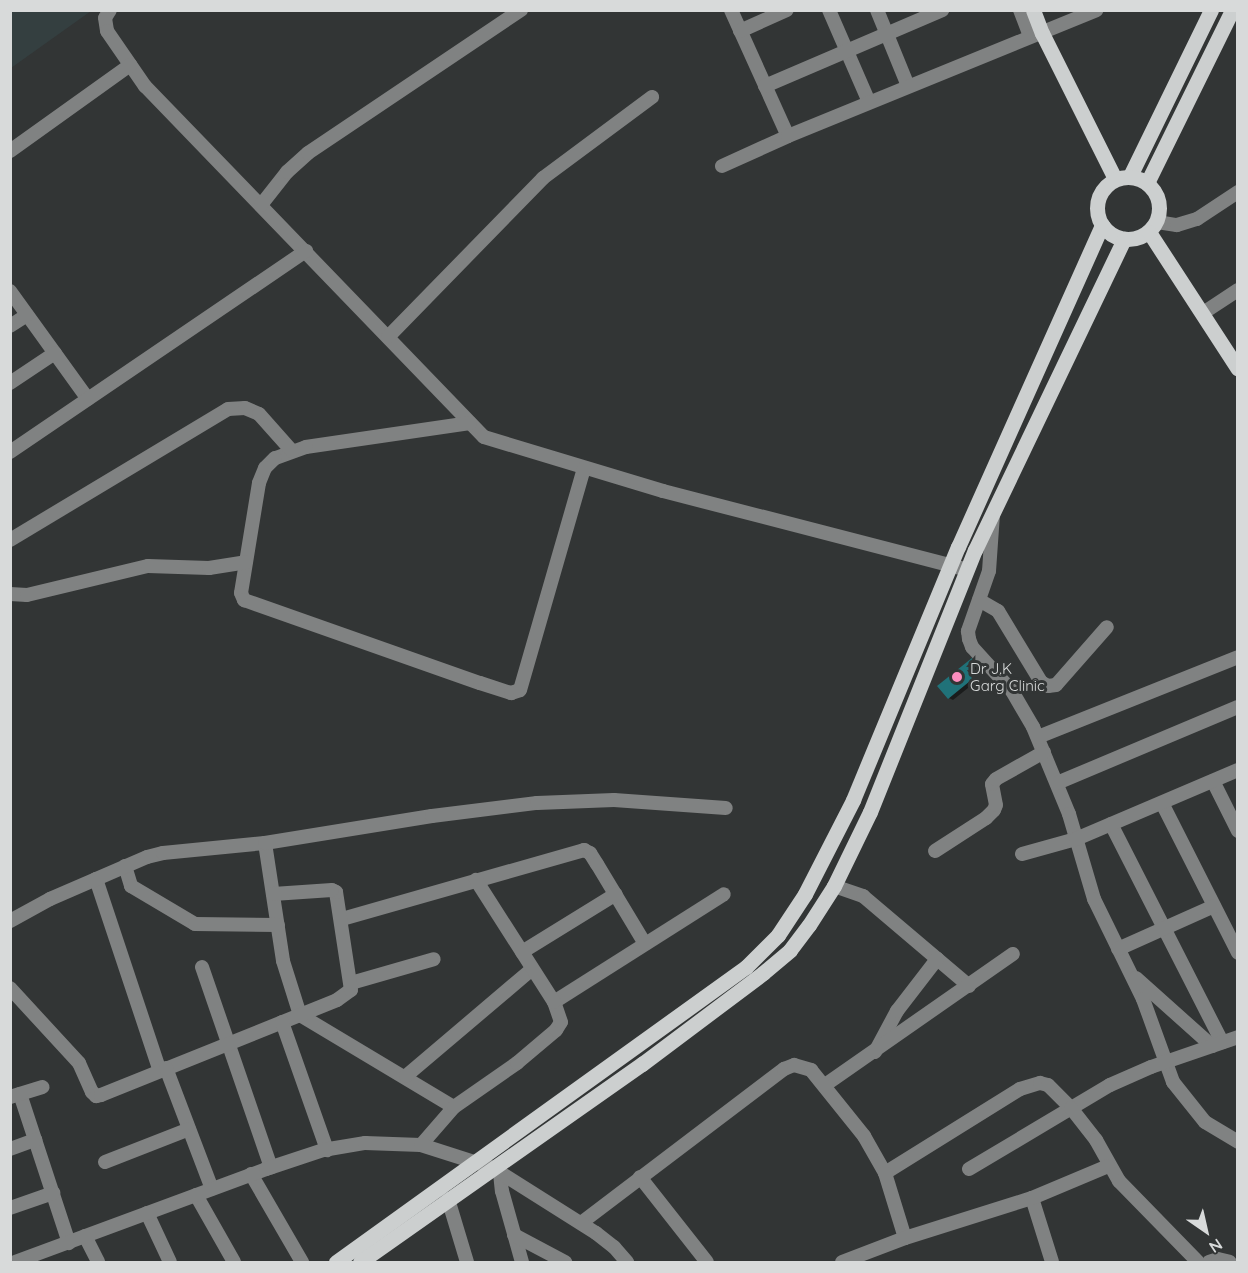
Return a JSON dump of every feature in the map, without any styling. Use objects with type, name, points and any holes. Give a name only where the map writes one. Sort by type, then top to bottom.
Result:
[{"type":"main road","points":[[1033,10],[1036,34],[1123,177],[1147,183],[1158,197],[1160,210],[1153,227],[1137,238],[1124,239],[1111,235],[1102,225],[1097,213],[1098,199],[1104,188],[1123,177],[1210,10]]},
{"type":"main road","points":[[1147,183],[1232,10]]},
{"type":"main road","points":[[336,1263],[746,966],[778,935],[806,894],[853,800],[950,565],[1102,225]]},
{"type":"main road","points":[[1153,227],[1238,369]]},
{"type":"main road","points":[[360,1263],[448,1199],[497,1170],[642,1064],[763,973],[790,950],[809,926],[836,881],[870,812],[967,570],[1124,239]]},
{"type":"street","points":[[110,10],[105,18],[107,31],[145,86],[484,436],[501,444],[584,468],[967,570]]},
{"type":"street","points":[[261,205],[287,172],[308,153],[521,10]]},
{"type":"street","points":[[731,10],[788,136]]},
{"type":"street","points":[[740,31],[787,10]]},
{"type":"street","points":[[829,10],[868,102]]},
{"type":"street","points":[[877,10],[908,86]]},
{"type":"street","points":[[765,86],[927,14],[942,10]]},
{"type":"street","points":[[1020,10],[1036,34]]},
{"type":"street","points":[[722,166],[868,102],[1096,10]]},
{"type":"street","points":[[10,151],[130,65]]},
{"type":"street","points":[[388,337],[543,178],[652,97]]},
{"type":"street","points":[[1153,227],[1177,225],[1197,219],[1235,200]]},
{"type":"street","points":[[10,452],[306,250]]},
{"type":"street","points":[[1203,313],[1238,290]]},
{"type":"street","points":[[10,291],[88,399]]},
{"type":"street","points":[[10,326],[27,315]]},
{"type":"street","points":[[10,383],[55,353]]},
{"type":"street","points":[[10,540],[228,409],[244,408],[259,414],[292,451]]},
{"type":"street","points":[[470,423],[292,451],[275,458],[265,468],[259,483],[241,594],[244,600],[511,693],[520,690],[524,684],[584,468]]},
{"type":"street","points":[[993,512],[989,571],[968,631],[972,647],[1012,691],[1038,737],[1057,783],[1094,899],[1143,999],[1164,1062],[1182,1096],[1200,1117],[1238,1142]]},
{"type":"street","points":[[10,594],[27,595],[148,566],[209,568],[246,562]]},
{"type":"street","points":[[979,600],[998,611],[1041,682],[1048,686],[1056,685],[1107,627]]},
{"type":"street","points":[[1038,737],[1238,657]]},
{"type":"street","points":[[1057,783],[1238,707]]},
{"type":"street","points":[[935,851],[986,818],[994,810],[996,805],[992,784],[996,779],[1044,752]]},
{"type":"street","points":[[1022,854],[1076,839],[1238,770]]},
{"type":"street","points":[[1213,781],[1238,831]]},
{"type":"street","points":[[10,921],[50,898],[124,866],[164,853],[265,843],[432,816],[537,803],[614,800],[726,808]]},
{"type":"street","points":[[1162,803],[1238,953]]},
{"type":"street","points":[[1111,824],[1217,1044]]},
{"type":"street","points":[[265,843],[285,973],[300,1015],[406,1076],[454,1107]]},
{"type":"street","points":[[342,919],[584,850],[590,853],[645,944]]},
{"type":"street","points":[[124,866],[131,886],[187,921],[205,925],[278,925]]},
{"type":"street","points":[[96,879],[163,1069],[212,1189]]},
{"type":"street","points":[[421,1145],[454,1107],[517,1063],[556,1030],[561,1022],[554,1002],[476,880]]},
{"type":"street","points":[[836,881],[863,896],[969,986]]},
{"type":"street","points":[[10,988],[79,1063],[96,1096],[300,1015],[346,995],[351,990],[342,919],[338,898],[332,890],[273,894]]},
{"type":"street","points":[[522,952],[616,894]]},
{"type":"street","points":[[554,1002],[724,894]]},
{"type":"street","points":[[1118,949],[1214,906]]},
{"type":"street","points":[[825,1085],[1012,954]]},
{"type":"street","points":[[351,983],[434,959]]},
{"type":"street","points":[[875,1052],[897,1011],[937,959]]},
{"type":"street","points":[[202,967],[271,1167]]},
{"type":"street","points":[[406,1076],[532,969]]},
{"type":"street","points":[[1130,972],[1217,1044]]},
{"type":"street","points":[[282,1022],[327,1150]]},
{"type":"street","points":[[969,1169],[1110,1085],[1164,1062],[1238,1037]]},
{"type":"street","points":[[580,1223],[784,1069],[794,1065],[811,1070],[858,1127],[885,1173],[905,1238]]},
{"type":"street","points":[[885,1173],[1032,1084],[1048,1085],[1071,1108],[1096,1140],[1108,1166],[1119,1181],[1198,1263]]},
{"type":"street","points":[[43,1088],[16,1096],[35,1140],[69,1242]]},
{"type":"street","points":[[105,1162],[189,1129]]},
{"type":"street","points":[[10,1149],[35,1140]]},
{"type":"street","points":[[15,1263],[271,1167],[327,1150],[365,1143],[421,1145],[497,1170],[614,1247],[627,1263]]},
{"type":"street","points":[[842,1263],[905,1238],[1032,1198],[1108,1166]]},
{"type":"street","points":[[497,1170],[522,1263]]},
{"type":"street","points":[[251,1174],[302,1263]]},
{"type":"street","points":[[640,1177],[706,1263]]},
{"type":"street","points":[[10,1208],[52,1193]]},
{"type":"street","points":[[196,1195],[234,1263]]},
{"type":"street","points":[[1032,1198],[1052,1263]]},
{"type":"street","points":[[448,1199],[467,1263]]},
{"type":"street","points":[[147,1213],[170,1263]]},
{"type":"street","points":[[514,1234],[565,1263]]},
{"type":"street","points":[[85,1236],[98,1263]]},
{"type":"street","points":[[1209,1263],[1218,1259],[1230,1263]]},
{"type":"shaded area","points":[[11,10],[91,10],[91,11],[11,68]]},
{"type":"building","points":[[972,658],[977,665],[970,671],[975,677],[948,699],[937,686]]},
{"type":"place","name":"Dr J.K Garg Clinic","points":[[957,677]]}]
